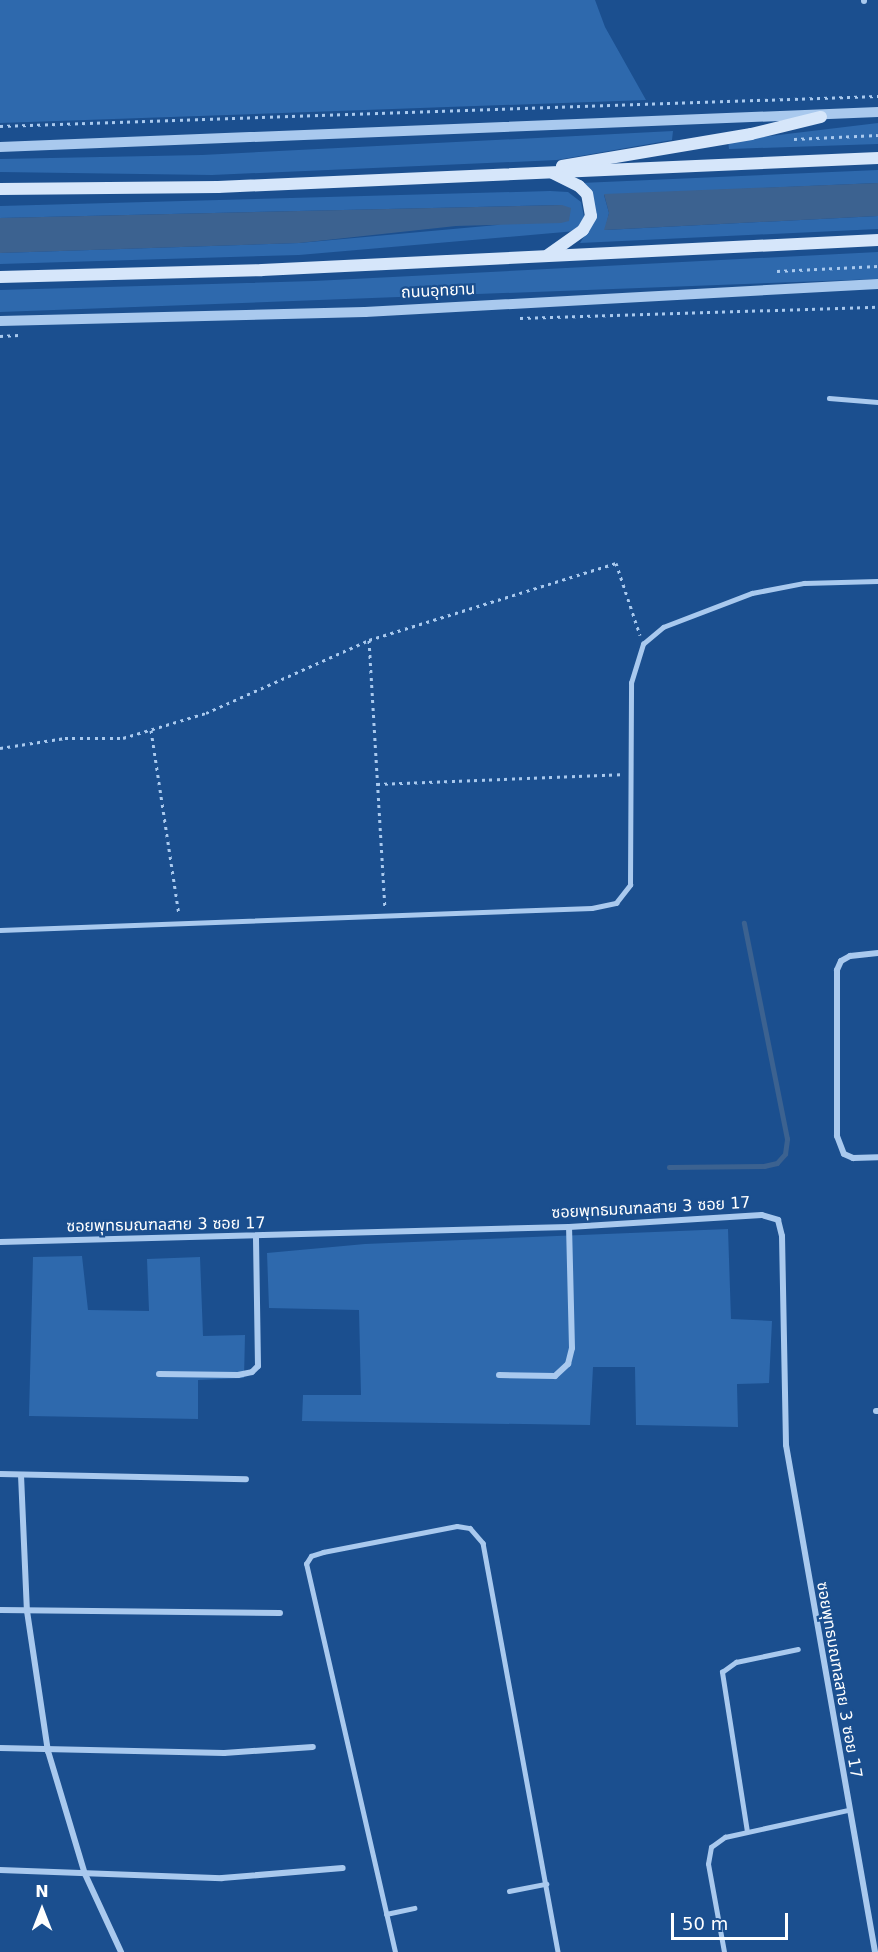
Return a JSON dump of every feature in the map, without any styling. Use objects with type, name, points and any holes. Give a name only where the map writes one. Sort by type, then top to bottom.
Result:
[{"type":"main road","points":[[505,176],[751,134],[820,117]]},
{"type":"main road","points":[[0,189],[218,187],[878,159]]},
{"type":"main road","points":[[547,255],[584,230],[591,216],[586,194],[579,186],[550,173]]},
{"type":"main road","name":"ถนนอุทยาน","points":[[0,277],[262,270],[878,240]]},
{"type":"street","points":[[0,147],[820,117],[878,112]]},
{"type":"street","name":"ถนนอุทยาน","points":[[0,321],[366,312],[878,284]]},
{"type":"street","points":[[878,953],[850,956],[841,961],[837,970],[837,1136],[844,1154],[853,1158],[878,1157]]},
{"type":"street","name":"ซอยพุทธมณฑลสาย 3 ซอย 17","points":[[0,1242],[569,1227],[762,1215],[778,1220],[781,1226],[786,1445],[848,1810],[875,1952]]},
{"type":"street","points":[[499,1375],[555,1376],[568,1365],[572,1348],[569,1227]]},
{"type":"street","points":[[159,1374],[238,1375],[252,1372],[258,1366],[256,1236]]},
{"type":"street","points":[[0,1474],[246,1479]]},
{"type":"street","points":[[21,1475],[27,1611],[48,1751],[85,1874],[121,1952]]},
{"type":"street","points":[[0,1610],[280,1613]]},
{"type":"street","points":[[0,1748],[48,1751],[224,1753],[313,1747]]},
{"type":"street","points":[[0,1870],[222,1878],[343,1868]]},
{"type":"lane","points":[[829,398],[878,402]]},
{"type":"lane","points":[[0,930],[592,908],[616,903],[630,885],[631,683],[643,644],[663,627],[752,593],[804,583],[878,581]]},
{"type":"lane","points":[[395,1952],[306,1564],[323,1552],[446,1528],[470,1528],[483,1543],[558,1952]]},
{"type":"lane","points":[[747,1832],[722,1672],[736,1662],[798,1649]]},
{"type":"lane","points":[[724,1952],[708,1855],[717,1840],[848,1810]]},
{"type":"lane","points":[[509,1891],[546,1884]]},
{"type":"lane","points":[[386,1914],[414,1908]]},
{"type":"path","points":[[0,126],[878,96]]},
{"type":"path","points":[[786,139],[878,135]]},
{"type":"path","points":[[777,270],[878,266]]},
{"type":"path","points":[[0,748],[65,738],[123,738],[151,730],[206,713],[369,640],[616,563],[643,644]]},
{"type":"path","points":[[369,640],[385,916]]},
{"type":"path","points":[[151,730],[181,924]]},
{"type":"path","points":[[377,784],[630,774]]},
{"type":"shaded area","points":[[0,0],[595,0],[605,27],[646,100],[0,123]]},
{"type":"shaded area","points":[[878,123],[878,144],[729,149],[728,141]]},
{"type":"shaded area","points":[[673,131],[672,140],[557,160],[212,175],[0,172],[0,159],[202,155]]},
{"type":"shaded area","points":[[878,170],[878,183],[604,195],[609,213],[605,230],[878,216],[878,229],[580,243],[593,222],[581,183]]},
{"type":"shaded area","points":[[878,183],[878,216],[604,230],[609,213],[604,194]]},
{"type":"shaded area","points":[[568,192],[581,202],[584,217],[576,231],[299,255],[0,264],[0,253],[299,243],[497,225],[562,205],[0,218],[0,206]]},
{"type":"shaded area","points":[[562,205],[571,208],[569,221],[561,223],[456,226],[299,243],[0,253],[0,218]]},
{"type":"shaded area","points":[[878,252],[878,279],[0,312],[0,290],[314,281]]},
{"type":"shaded area","points":[[728,1229],[731,1319],[772,1321],[769,1383],[737,1384],[738,1427],[636,1425],[635,1367],[593,1367],[590,1425],[302,1421],[303,1395],[361,1395],[359,1310],[269,1308],[267,1253],[365,1244]]},
{"type":"shaded area","points":[[82,1256],[88,1310],[149,1311],[147,1259],[200,1257],[203,1336],[245,1335],[244,1378],[198,1380],[198,1419],[29,1416],[33,1257]]},
{"type":"waterway","points":[[669,1167],[764,1166],[777,1163],[785,1154],[787,1139],[744,923]]}]
